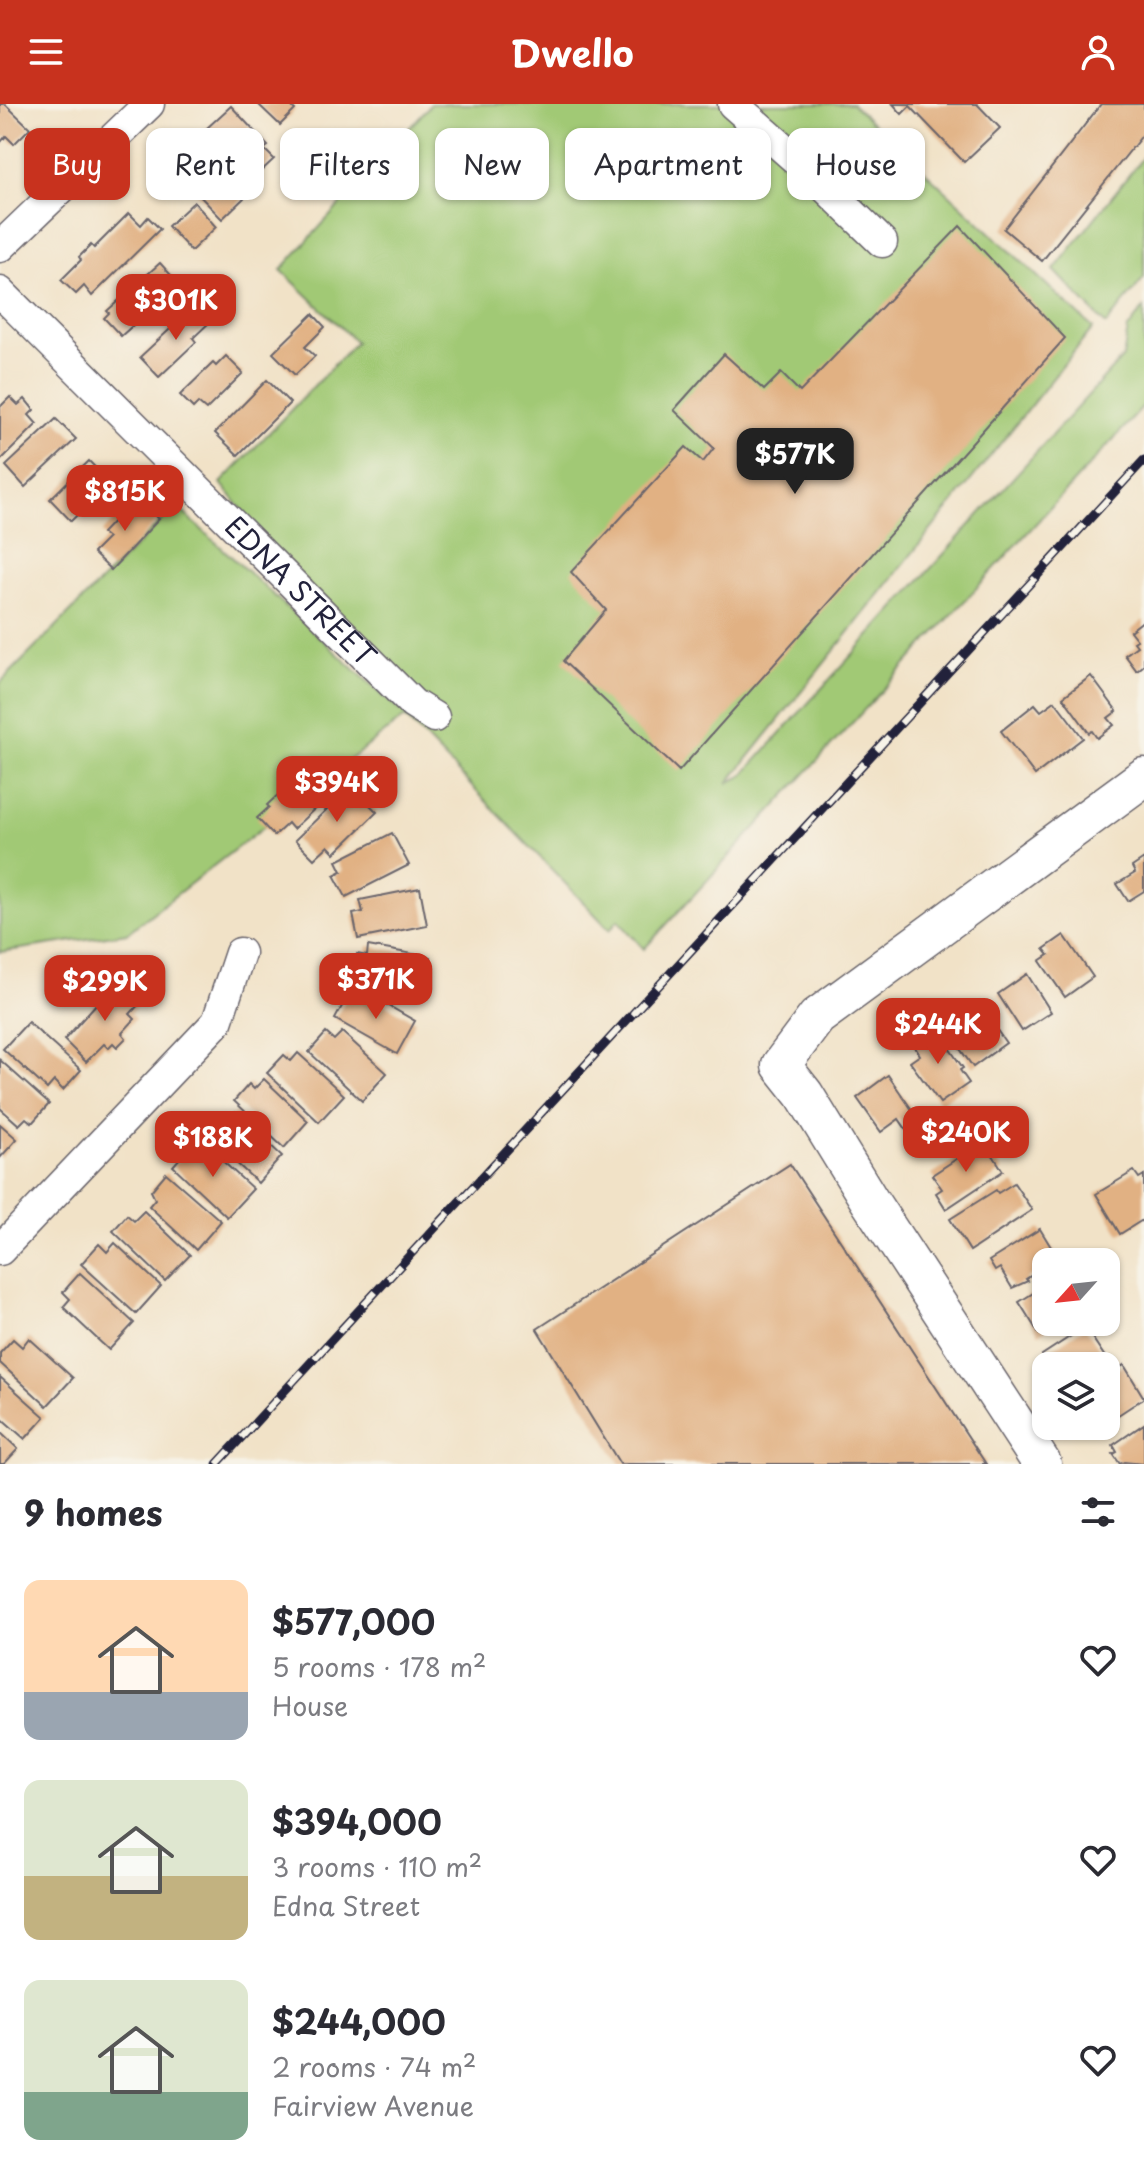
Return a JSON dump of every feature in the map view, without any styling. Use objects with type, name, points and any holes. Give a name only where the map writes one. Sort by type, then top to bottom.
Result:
[{"type":"street","points":[[0,247],[149,104]]},
{"type":"street","points":[[733,104],[882,242]]},
{"type":"street","name":"EDNA STREET","points":[[0,292],[413,704],[434,717]]},
{"type":"street","points":[[1042,1464],[869,1200],[804,1094],[781,1065],[817,1017],[1144,777]]},
{"type":"street","points":[[0,1250],[217,1022],[240,953]]},
{"type":"green space","points":[[431,104],[852,104],[878,128],[787,128],[787,200],[925,200],[925,172],[1093,328],[728,783],[742,776],[1123,357],[1128,329],[1144,308],[1144,406],[644,949],[618,920],[610,930],[405,717],[127,933],[0,952],[0,683],[176,506],[400,711],[221,483],[356,342],[281,270],[344,200],[419,200],[419,128],[409,128]]},
{"type":"green space","points":[[1144,156],[1144,278],[1106,325],[1054,270]]},
{"type":"building","points":[[0,104],[5,104],[30,128],[24,128],[24,134],[14,144],[6,136],[0,143]]},
{"type":"building","points":[[258,104],[289,104],[295,110],[280,125]]},
{"type":"building","points":[[893,104],[977,104],[1000,128],[964,162],[910,106],[902,114]]},
{"type":"building","points":[[1101,104],[1144,104],[1144,133],[1042,261],[1004,229]]},
{"type":"building","points":[[231,106],[251,128],[207,128]]},
{"type":"building","points":[[264,149],[274,159],[264,168]]},
{"type":"building","points":[[204,200],[242,200],[222,219]]},
{"type":"building","points":[[194,202],[216,227],[191,251],[168,226]]},
{"type":"building","points":[[129,213],[141,225],[148,217],[160,229],[92,296],[84,286],[76,294],[61,280],[91,245],[94,248]]},
{"type":"building","points":[[960,226],[1065,338],[679,771],[563,661],[606,610],[571,572],[686,447],[703,462],[714,448],[674,410],[724,354],[764,390],[781,373],[800,392]]},
{"type":"building","points":[[160,263],[179,284],[121,336],[104,318],[109,313],[107,311]]},
{"type":"building","points":[[196,305],[211,321],[193,338],[196,342],[159,377],[140,357]]},
{"type":"building","points":[[313,314],[325,327],[305,347],[315,356],[295,375],[273,353]]},
{"type":"building","points":[[226,356],[243,373],[206,410],[198,403],[193,408],[180,395],[213,363],[216,366]]},
{"type":"building","points":[[267,380],[290,403],[238,455],[215,433]]},
{"type":"building","points":[[10,397],[18,405],[25,399],[34,410],[29,415],[37,424],[0,461],[0,407]]},
{"type":"building","points":[[56,419],[76,439],[25,487],[6,466]]},
{"type":"building","points":[[89,461],[110,483],[71,521],[50,499]]},
{"type":"building","points":[[136,497],[159,519],[111,570],[93,553],[108,538],[102,533]]},
{"type":"building","points":[[1144,620],[1144,665],[1137,671],[1125,655],[1137,646],[1134,642],[1137,640],[1130,631]]},
{"type":"building","points":[[1091,676],[1117,711],[1108,718],[1114,725],[1097,738],[1092,731],[1089,733],[1063,697]]},
{"type":"building","points":[[1055,701],[1083,738],[1035,775],[1001,731],[1035,704],[1041,711]]},
{"type":"building","points":[[312,763],[336,789],[293,829],[288,823],[274,836],[257,818]]},
{"type":"building","points":[[351,786],[377,812],[335,853],[328,846],[314,859],[295,840]]},
{"type":"building","points":[[392,833],[409,865],[346,897],[334,875],[342,871],[337,861]]},
{"type":"building","points":[[1144,859],[1144,891],[1128,901],[1117,884],[1135,873],[1132,867]]},
{"type":"building","points":[[420,888],[427,925],[358,939],[353,914],[363,912],[360,900]]},
{"type":"building","points":[[1064,935],[1093,977],[1065,997],[1040,961],[1049,955],[1044,949]]},
{"type":"building","points":[[368,946],[430,957],[423,992],[353,980],[357,954],[367,956]]},
{"type":"building","points":[[1027,974],[1051,1012],[1022,1031],[998,994]]},
{"type":"building","points":[[122,982],[142,1001],[130,1014],[135,1019],[122,1033],[126,1038],[117,1047],[113,1043],[108,1048],[104,1044],[86,1062],[64,1040],[98,1002],[100,1005]]},
{"type":"building","points":[[361,990],[415,1021],[397,1054],[335,1019],[347,997],[355,1001]]},
{"type":"building","points":[[985,1013],[1006,1043],[973,1067],[948,1032],[963,1022],[966,1027]]},
{"type":"building","points":[[28,1022],[81,1070],[63,1090],[54,1081],[47,1089],[3,1049]]},
{"type":"building","points":[[935,1028],[963,1068],[960,1070],[969,1083],[940,1103],[910,1062],[920,1055],[913,1044]]},
{"type":"building","points":[[342,1032],[387,1073],[362,1101],[309,1052],[326,1033],[334,1040]]},
{"type":"building","points":[[298,1053],[344,1095],[319,1122],[267,1073],[284,1055],[291,1061]]},
{"type":"building","points":[[0,1060],[49,1104],[32,1123],[26,1118],[19,1125],[0,1108]]},
{"type":"building","points":[[888,1075],[919,1120],[906,1129],[899,1119],[881,1132],[857,1098]]},
{"type":"building","points":[[264,1079],[308,1121],[284,1148],[234,1101],[249,1084],[254,1089]]},
{"type":"building","points":[[235,1112],[282,1156],[258,1183],[204,1133],[221,1116],[227,1121]]},
{"type":"building","points":[[0,1124],[17,1139],[0,1158]]},
{"type":"building","points":[[984,1141],[1003,1171],[946,1209],[936,1193],[942,1189],[932,1175]]},
{"type":"building","points":[[204,1144],[253,1189],[227,1217],[173,1166],[190,1147],[198,1154]]},
{"type":"building","points":[[790,1164],[986,1464],[620,1464],[537,1329]]},
{"type":"building","points":[[1134,1171],[1139,1178],[1144,1175],[1144,1219],[1120,1234],[1096,1194]]},
{"type":"building","points":[[166,1173],[221,1221],[196,1250],[149,1206],[155,1199],[151,1191]]},
{"type":"building","points":[[1014,1183],[1032,1210],[970,1251],[950,1219],[996,1190],[998,1193]]},
{"type":"building","points":[[144,1211],[190,1255],[165,1281],[113,1231],[127,1215],[134,1221]]},
{"type":"building","points":[[1040,1229],[1052,1248],[1032,1248],[1032,1275],[1026,1279],[1028,1281],[1012,1288],[1000,1268],[995,1271],[989,1261]]},
{"type":"building","points":[[115,1243],[161,1286],[136,1314],[81,1264],[99,1244],[107,1252]]},
{"type":"building","points":[[80,1273],[134,1323],[109,1350],[63,1307],[70,1299],[63,1292]]},
{"type":"building","points":[[1032,1294],[1032,1323],[1019,1302]]},
{"type":"building","points":[[1071,1336],[1091,1336],[1102,1352],[1047,1352]]},
{"type":"building","points":[[29,1338],[73,1378],[47,1406],[0,1363],[0,1353],[13,1339],[22,1347]]},
{"type":"building","points":[[1124,1365],[1144,1398],[1120,1414],[1120,1367]]},
{"type":"building","points":[[0,1377],[45,1417],[25,1439],[0,1417]]},
{"type":"building","points":[[1144,1424],[1144,1464],[1120,1464],[1113,1454],[1117,1452],[1113,1445]]},
{"type":"building","points":[[0,1432],[18,1449],[4,1464],[0,1464]]},
{"type":"railway","points":[[217,1464],[1144,460]]}]
